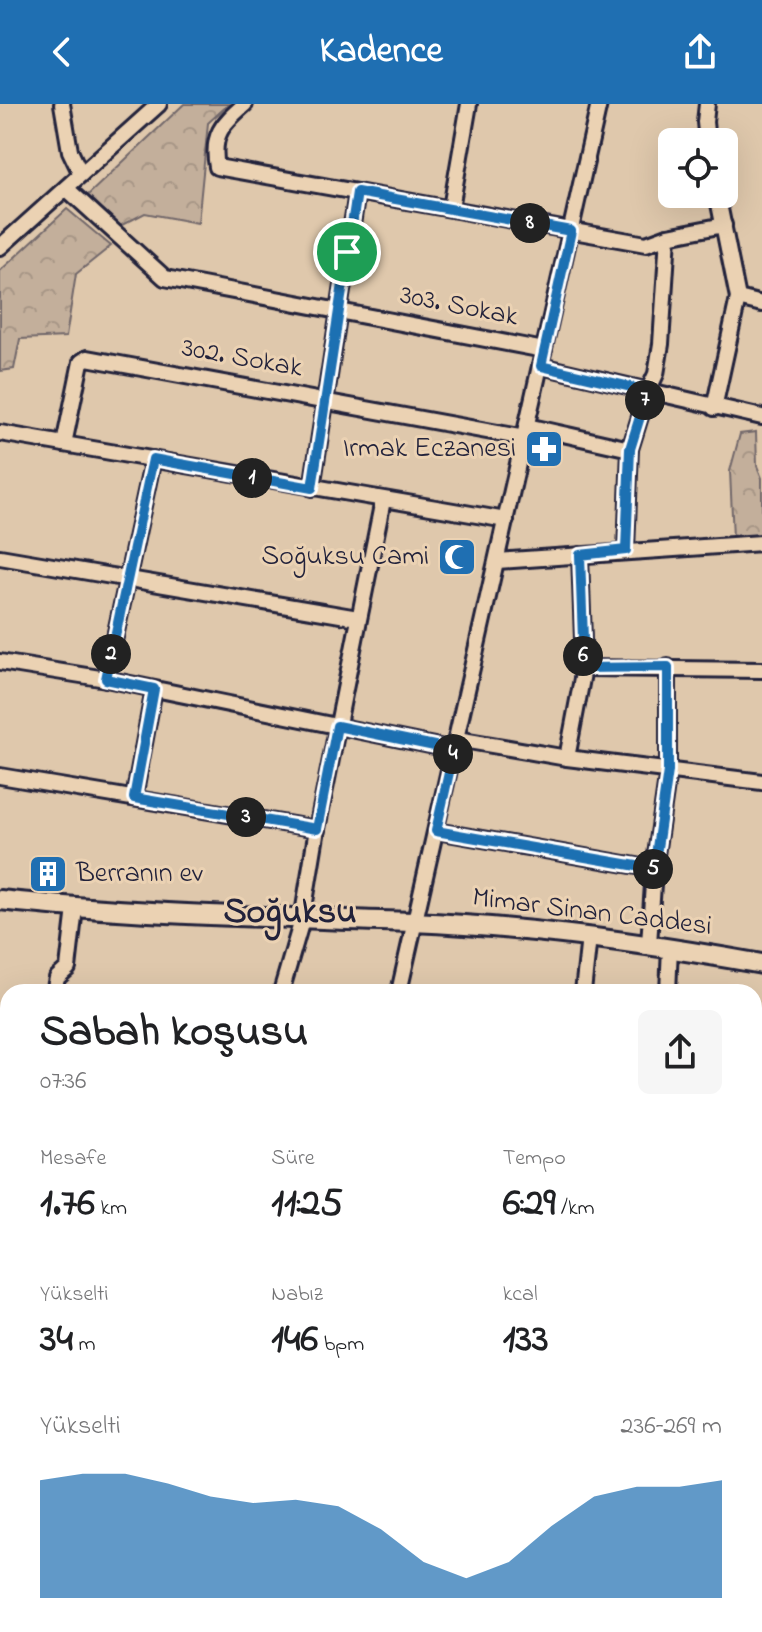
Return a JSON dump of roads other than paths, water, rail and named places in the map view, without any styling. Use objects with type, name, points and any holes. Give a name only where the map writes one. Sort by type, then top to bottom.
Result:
[{"type":"main road","name":"Mimar Sinan Caddesi","points":[[0,900],[75,908],[302,920],[415,922],[649,944],[762,964]]},
{"type":"street","points":[[62,104],[70,151],[81,174]]},
{"type":"street","points":[[0,247],[159,104]]},
{"type":"street","points":[[245,104],[222,124],[214,150],[217,167],[646,244],[668,236],[724,225]]},
{"type":"street","points":[[451,208],[469,104]]},
{"type":"street","points":[[401,984],[599,104]]},
{"type":"street","points":[[706,128],[707,104]]},
{"type":"street","name":"303. Sokak","points":[[66,188],[165,278],[544,350]]},
{"type":"street","points":[[312,488],[357,192]]},
{"type":"street","points":[[714,408],[738,298],[720,208]]},
{"type":"street","points":[[626,550],[630,449],[656,374],[668,236]]},
{"type":"street","points":[[738,298],[762,304]]},
{"type":"street","name":"302. Sokak","points":[[64,444],[81,362],[87,358],[630,449]]},
{"type":"street","points":[[541,366],[762,417]]},
{"type":"street","points":[[0,433],[506,520]]},
{"type":"street","points":[[106,679],[153,459]]},
{"type":"street","points":[[283,984],[302,920],[317,829],[383,500]]},
{"type":"street","points":[[497,561],[762,543]]},
{"type":"street","points":[[567,758],[584,668],[580,555]]},
{"type":"street","points":[[0,557],[358,618]]},
{"type":"street","points":[[0,662],[106,679],[337,726],[762,782]]},
{"type":"street","points":[[649,944],[654,869],[668,771],[668,667]]},
{"type":"street","points":[[584,668],[762,670]]},
{"type":"street","points":[[134,798],[154,689]]},
{"type":"street","points":[[0,776],[317,829]]},
{"type":"street","points":[[436,831],[654,869]]},
{"type":"street","points":[[56,984],[57,978],[68,968],[75,908]]},
{"type":"street","points":[[584,984],[589,937]]},
{"type":"street","points":[[668,984],[670,947]]},
{"type":"place","name":"Irmak Eczanesi","points":[[544,449]]},
{"type":"place","name":"Soğuksu Cami","points":[[457,557]]},
{"type":"place","name":"Berranın ev","points":[[48,874]]},
{"type":"district","name":"Soğuksu","points":[[290,913]]}]
